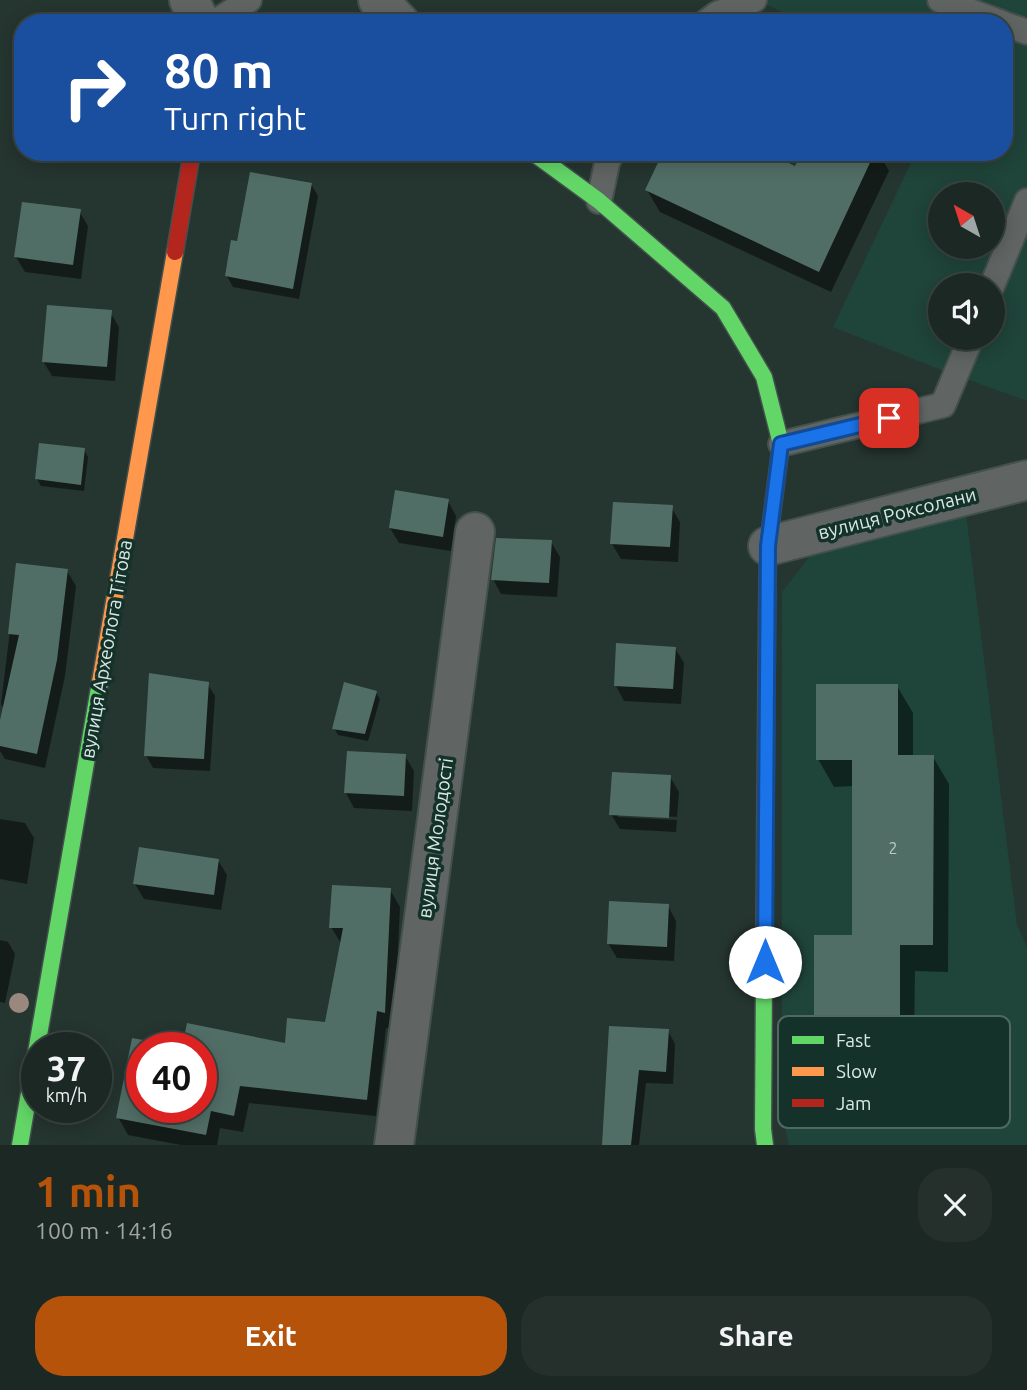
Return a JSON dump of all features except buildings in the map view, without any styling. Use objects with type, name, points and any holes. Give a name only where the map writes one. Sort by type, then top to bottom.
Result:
[{"type":"street","points":[[378,0],[391,14]]},
{"type":"street","name":"вулиця Археолога Тітова","points":[[20,1145],[190,161]]},
{"type":"street","points":[[544,161],[599,201],[723,307],[764,377],[781,444],[768,546],[765,1145]]},
{"type":"street","name":"вулиця Роксолани","points":[[768,546],[1027,480]]},
{"type":"street","name":"вулиця Молодості","points":[[394,1145],[475,532]]},
{"type":"lane","points":[[228,14],[249,0]]},
{"type":"lane","points":[[717,14],[754,0]]},
{"type":"lane","points":[[940,0],[978,14]]},
{"type":"lane","points":[[599,201],[608,161]]},
{"type":"lane","points":[[997,273],[1027,201]]},
{"type":"lane","points":[[781,444],[943,405],[966,350]]},
{"type":"shaded area","points":[[766,0],[1027,0],[1027,401],[833,327],[912,161],[1013,161],[1013,14],[787,14],[765,4]]},
{"type":"shaded area","points":[[966,514],[1017,925],[1027,947],[1027,1145],[789,1145],[785,1128],[1010,1128],[1010,1016],[782,1016],[782,592],[813,552]]},
{"type":"traffic: fast","points":[[544,161],[599,201],[723,308],[764,377],[781,444],[768,546],[767,621]]},
{"type":"traffic: fast","points":[[20,1145],[100,682]]},
{"type":"traffic: fast","points":[[764,975],[765,1145]]},
{"type":"traffic: slow","points":[[100,682],[175,252]]},
{"type":"traffic: jam","points":[[175,252],[190,161]]},
{"type":"traffic: jam","points":[[764,975],[767,621]]},
{"type":"route","points":[[765,962],[768,546],[781,444],[889,418]]}]
